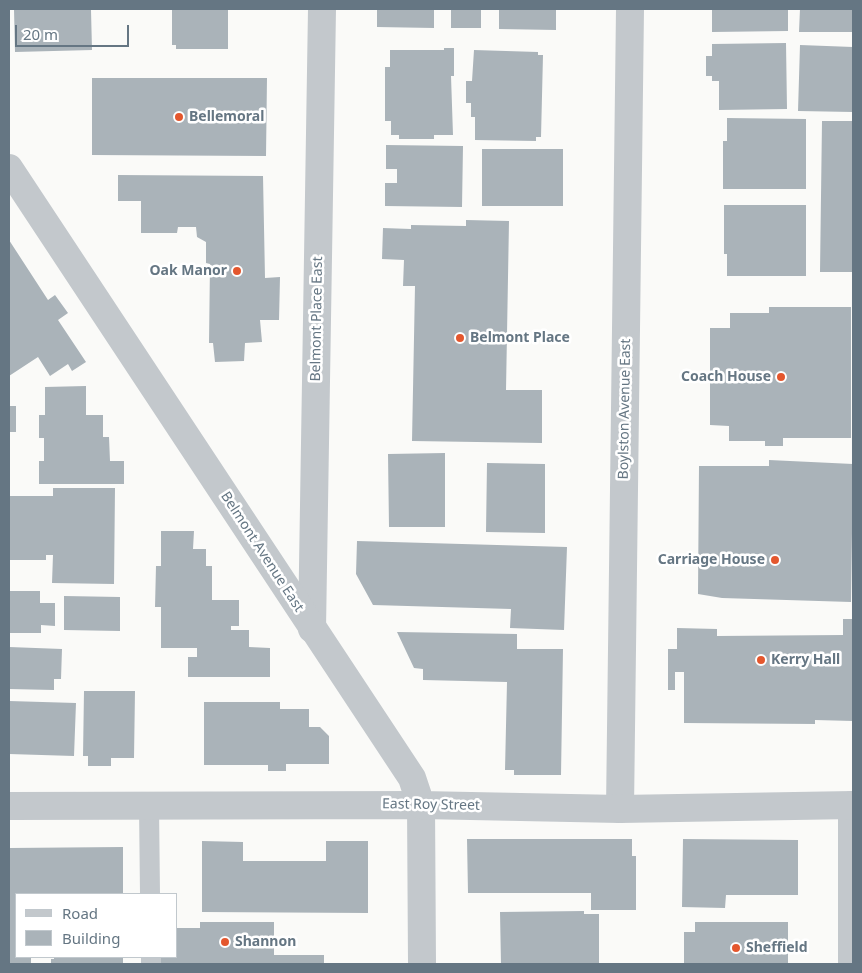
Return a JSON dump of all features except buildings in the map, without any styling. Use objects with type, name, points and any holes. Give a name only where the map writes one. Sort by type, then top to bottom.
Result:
[{"type":"street","name":"Belmont Place East","points":[[312,629],[322,9]]},
{"type":"street","name":"Boylston Avenue East","points":[[620,808],[630,9]]},
{"type":"street","name":"Belmont Avenue East","points":[[9,168],[412,778],[421,805],[422,964]]},
{"type":"street","name":"East Roy Street","points":[[9,806],[421,805],[620,808],[853,805]]},
{"type":"street","points":[[852,964],[853,805]]},
{"type":"lane","points":[[149,806],[150,893]]},
{"type":"place","name":"Bellemoral","points":[[179,117]]},
{"type":"place","name":"Oak Manor","points":[[237,271]]},
{"type":"place","name":"Belmont Place","points":[[460,338]]},
{"type":"place","name":"Coach House","points":[[781,377]]},
{"type":"place","name":"Carriage House","points":[[775,560]]},
{"type":"place","name":"Kerry Hall","points":[[761,660]]},
{"type":"place","name":"Shannon","points":[[225,942]]},
{"type":"place","name":"Sheffield","points":[[736,948]]}]
